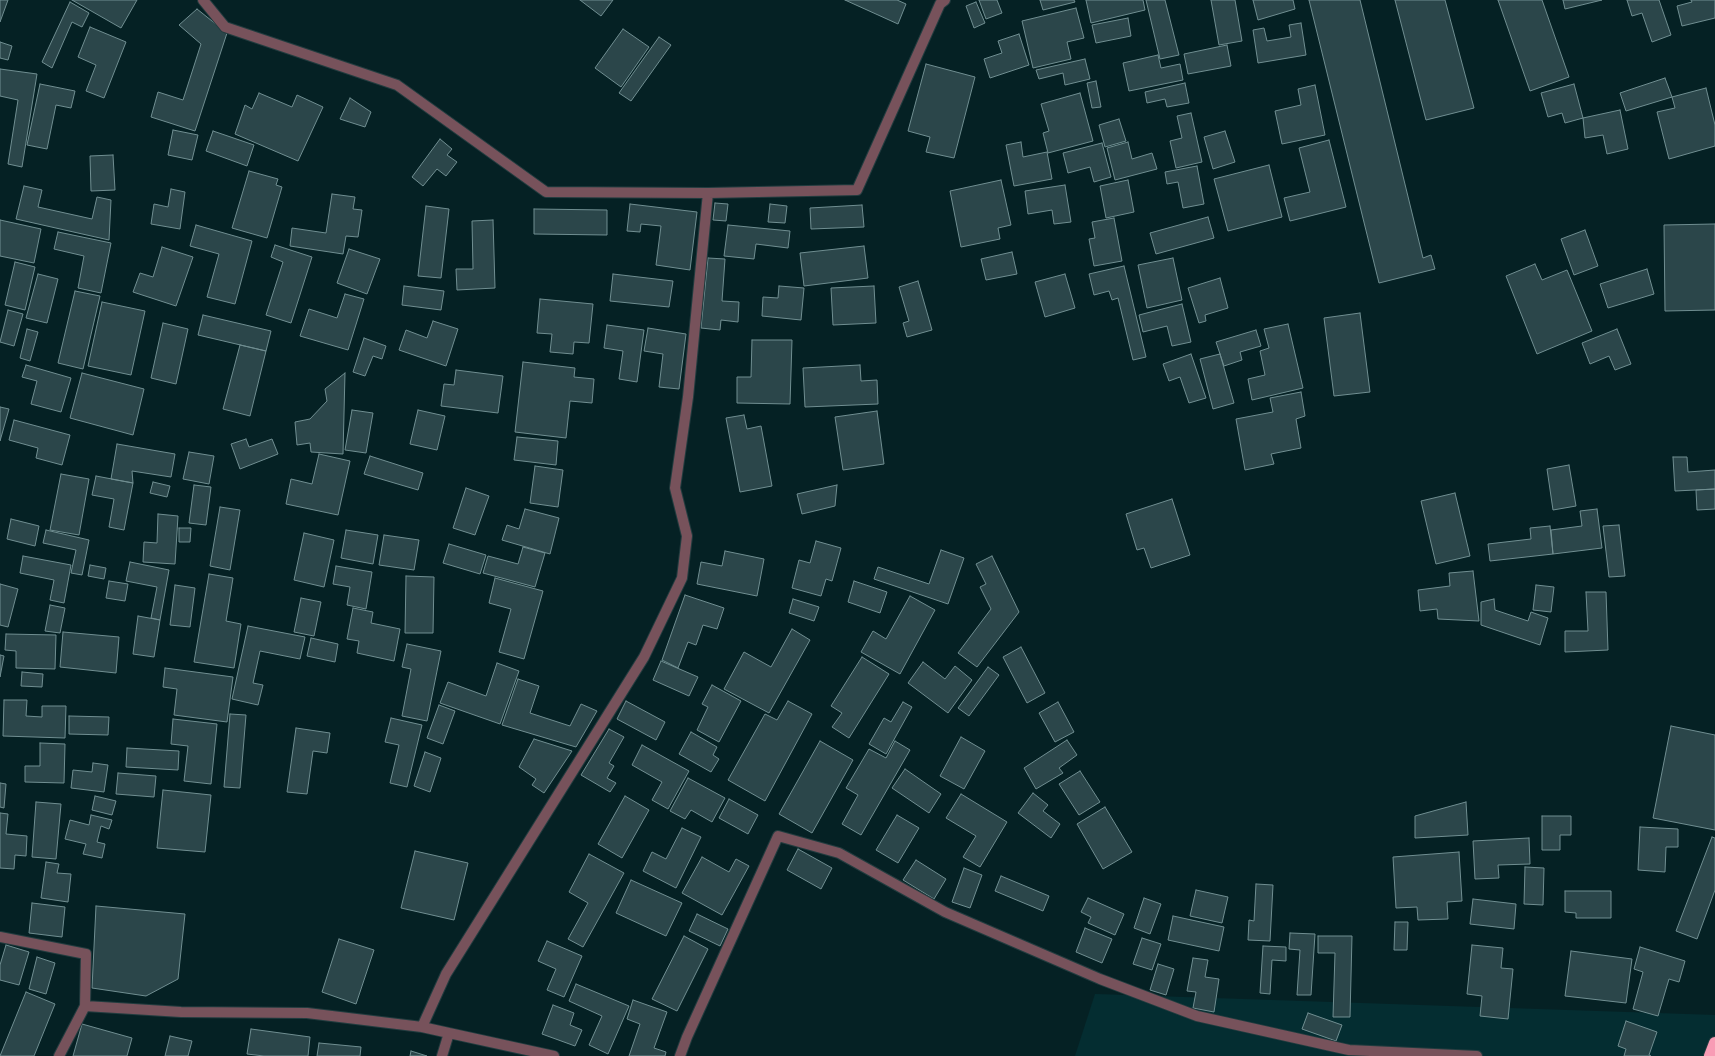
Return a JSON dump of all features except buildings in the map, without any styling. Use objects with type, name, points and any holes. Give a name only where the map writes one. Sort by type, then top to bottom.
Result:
[{"type":"highway","points":[[1710,1056],[1715,1043]]},
{"type":"street","points":[[203,0],[225,27],[396,85],[546,192],[708,193],[857,190],[940,4],[945,0]]},
{"type":"street","points":[[422,1027],[446,974],[644,657],[682,578],[687,536],[674,488],[688,397],[708,193]]},
{"type":"street","points":[[680,1056],[690,1030],[778,836],[839,853],[945,912],[1100,979],[1197,1016],[1349,1050],[1477,1056]]},
{"type":"street","points":[[0,937],[86,954],[85,1006],[59,1056]]},
{"type":"street","points":[[85,1006],[181,1012],[307,1013],[422,1027],[554,1056]]},
{"type":"street","points":[[442,1056],[449,1033]]},
{"type":"shaded area","points":[[1095,994],[1715,1015],[1715,1056],[1075,1056]]}]
